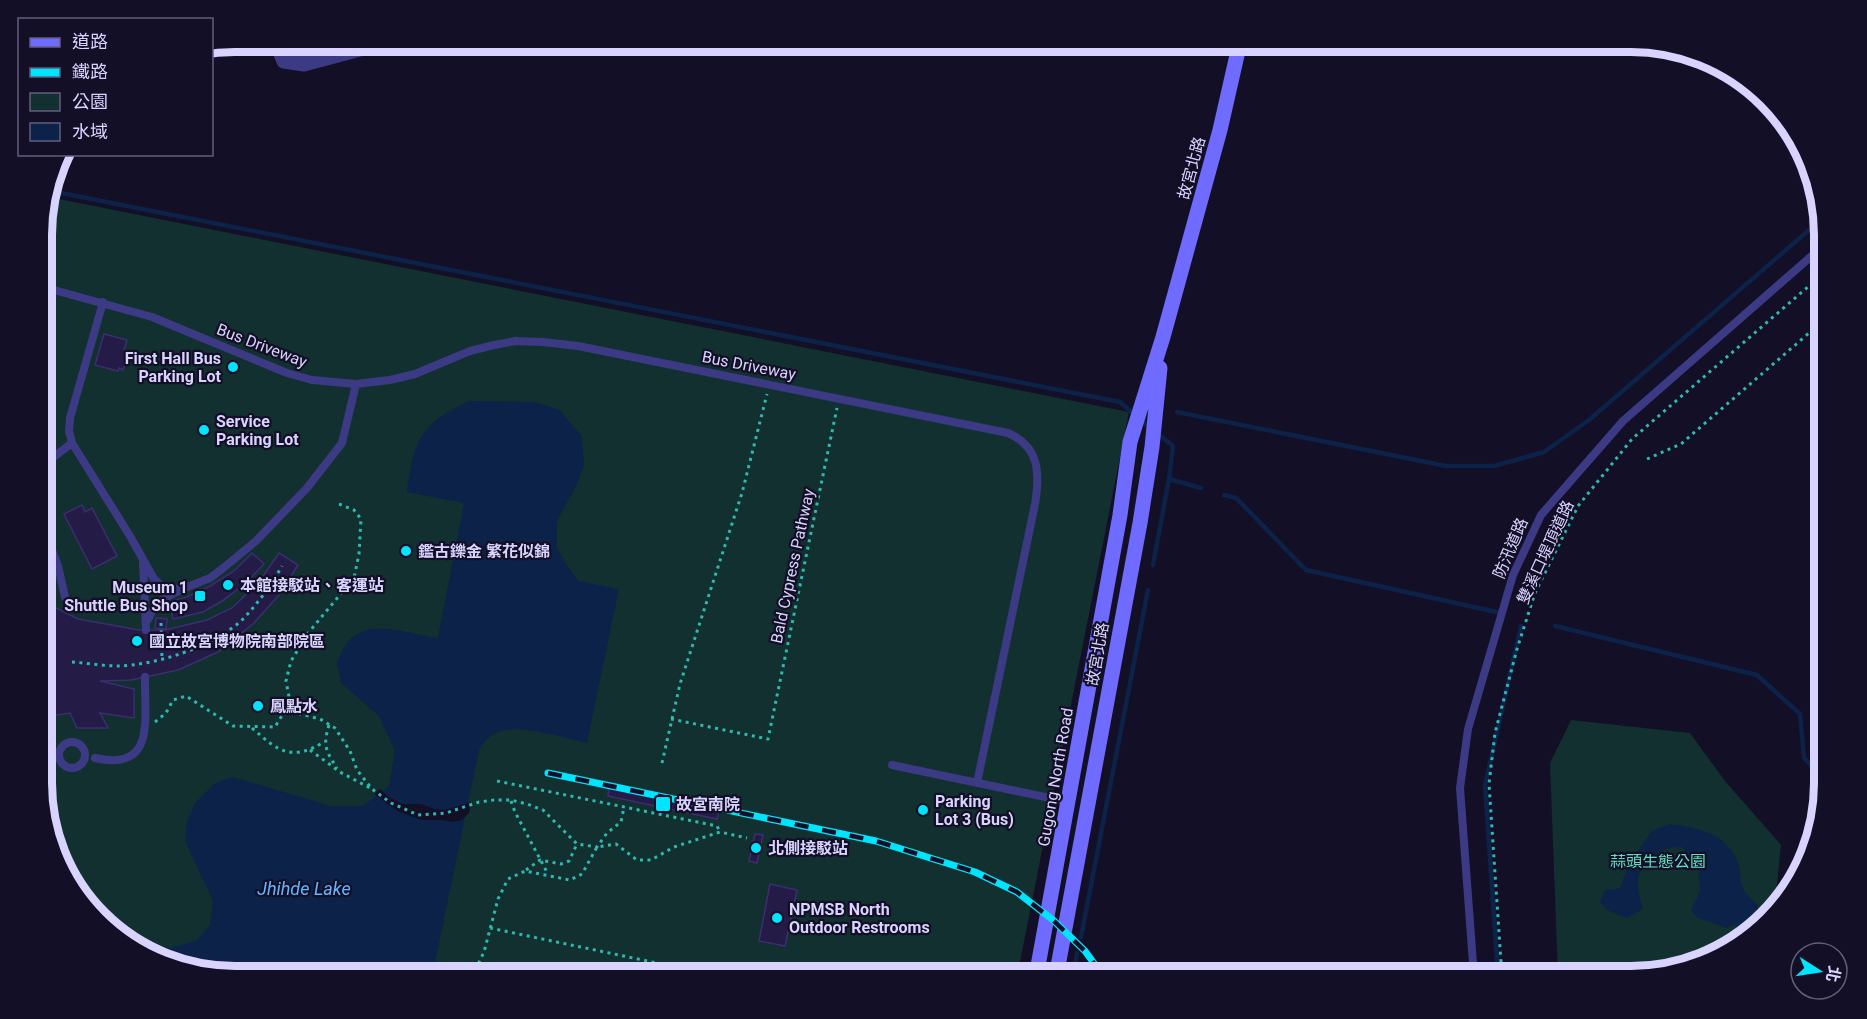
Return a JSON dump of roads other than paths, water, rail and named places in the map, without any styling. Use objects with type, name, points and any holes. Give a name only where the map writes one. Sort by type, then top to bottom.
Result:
[{"type":"street","points":[[280,52],[284,61],[304,64],[349,52]]},
{"type":"street","name":"故宮北路","points":[[1069,802],[1120,515],[1130,442],[1163,337],[1220,130],[1238,52]]},
{"type":"street","name":"故宮北路","points":[[1058,966],[1142,512],[1152,447],[1163,337]]},
{"type":"street","name":"Gugong North Road","points":[[1038,966],[1069,802]]},
{"type":"lane","name":"防汛道路","points":[[1473,966],[1460,788],[1468,729],[1513,574],[1541,515],[1623,421],[1815,254]]},
{"type":"lane","name":"Bus Driveway","points":[[53,289],[152,317],[287,373],[312,380],[356,384],[390,380],[415,374],[470,351],[515,341],[578,346],[1008,433],[1020,438],[1036,463],[1039,480],[977,783]]},
{"type":"lane","points":[[104,302],[70,418],[69,431],[72,443],[154,579],[162,586],[174,589],[185,588]]},
{"type":"lane","points":[[142,559],[146,628],[150,613],[160,600],[210,578],[222,569],[256,540],[307,488],[342,442],[356,384]]},
{"type":"lane","points":[[53,458],[72,443]]},
{"type":"lane","points":[[52,551],[65,597]]},
{"type":"lane","points":[[95,758],[84,761],[75,768],[70,768],[61,763],[58,753],[63,744],[68,741],[78,743],[95,758],[111,761],[125,760],[140,748],[144,739],[145,677]]},
{"type":"lane","points":[[84,761],[85,751]]},
{"type":"lane","points":[[892,765],[1069,802]]},
{"type":"water","name":"Jhihde Lake","points":[[469,401],[535,402],[560,410],[582,437],[584,465],[577,484],[557,521],[557,548],[579,581],[619,589],[587,743],[538,732],[513,730],[501,731],[492,735],[479,750],[434,966],[211,965],[177,957],[154,948],[145,943],[170,948],[196,941],[210,925],[213,901],[185,841],[187,820],[196,802],[215,783],[233,777],[331,806],[363,806],[389,786],[395,751],[379,716],[341,683],[337,663],[348,642],[357,634],[367,630],[390,629],[438,638],[464,503],[407,492],[413,459],[422,436],[430,426],[453,409]]},
{"type":"water","points":[[1669,824],[1689,827],[1717,837],[1725,843],[1737,860],[1743,889],[1758,905],[1758,913],[1734,935],[1737,924],[1727,928],[1698,918],[1691,911],[1700,891],[1698,867],[1682,847],[1660,852],[1643,866],[1638,884],[1643,909],[1627,918],[1609,911],[1600,902],[1605,890],[1620,888],[1629,863],[1652,831]]},
{"type":"waterway","points":[[58,192],[1120,402],[1149,427]]},
{"type":"waterway","points":[[1177,412],[1446,466],[1494,466],[1544,452],[1589,420],[1814,226]]},
{"type":"waterway","points":[[1158,434],[1173,446],[1169,479]]},
{"type":"waterway","points":[[1153,565],[1169,479],[1201,488]]},
{"type":"waterway","points":[[1224,495],[1236,498],[1306,570],[1501,613]]},
{"type":"waterway","points":[[1081,937],[1148,590]]},
{"type":"waterway","points":[[1497,966],[1485,785],[1521,626]]},
{"type":"waterway","points":[[1555,626],[1757,675],[1800,714],[1804,758],[1815,770]]},
{"type":"waterway","points":[[1075,966],[1077,953]]},
{"type":"railway","points":[[548,773],[876,841],[975,872],[1017,892],[1053,920],[1085,951],[1096,966]]},
{"type":"place","name":"First Hall Bus Parking Lot","points":[[233,367]]},
{"type":"place","name":"Service Parking Lot","points":[[204,430]]},
{"type":"place","name":"鑑古鑠金 繁花似錦","points":[[406,551]]},
{"type":"place","name":"本館接駁站、客運站","points":[[228,585]]},
{"type":"place","name":"Museum 1 Shuttle Bus Shop","points":[[200,596]]},
{"type":"place","name":"國立故宮博物院南部院區","points":[[137,641]]},
{"type":"place","name":"鳳點水","points":[[258,706]]},
{"type":"place","name":"故宮南院","points":[[663,804]]},
{"type":"place","name":"Parking Lot 3 (Bus)","points":[[923,810]]},
{"type":"place","name":"北側接駁站","points":[[756,848]]},
{"type":"place","name":"NPMSB North Outdoor Restrooms","points":[[777,918]]},
{"type":"park label","name":"蒜頭生態公園","points":[[1658,861]]}]
